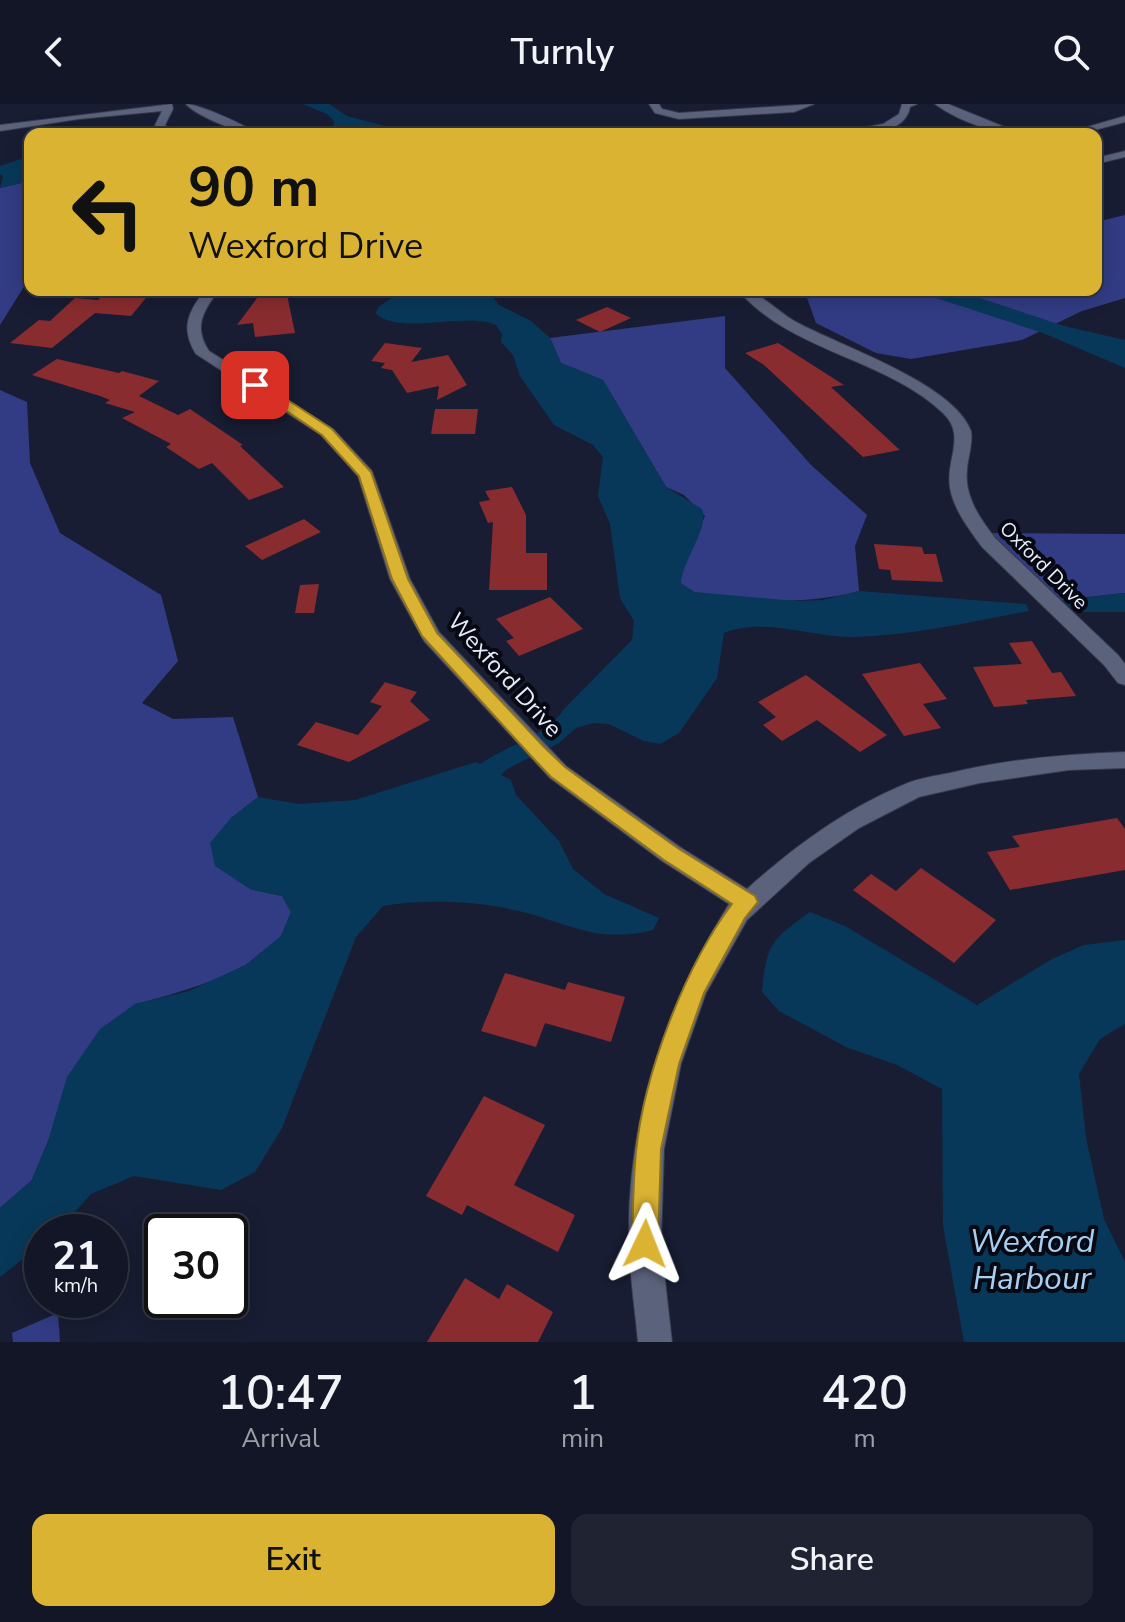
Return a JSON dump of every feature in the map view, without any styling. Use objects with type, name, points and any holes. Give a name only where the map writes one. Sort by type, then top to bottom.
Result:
[{"type":"street","points":[[191,104],[203,114],[234,122],[242,128]]},
{"type":"street","points":[[654,104],[658,111],[679,116],[794,109],[809,104]]},
{"type":"street","points":[[879,128],[886,127],[904,115],[906,105],[912,104]]},
{"type":"street","points":[[940,104],[998,128]]},
{"type":"street","points":[[0,128],[167,106],[160,125],[163,128]]},
{"type":"street","points":[[1091,128],[1125,119]]},
{"type":"street","points":[[978,128],[988,125]]},
{"type":"street","points":[[1102,160],[1125,154]]},
{"type":"street","name":"Wexford Drive","points":[[208,296],[191,325],[193,339],[203,354],[327,432],[366,475],[400,579],[431,636],[558,772],[671,854],[747,902]]},
{"type":"street","name":"Oxford Drive","points":[[752,296],[774,315],[916,388],[951,412],[961,425],[965,438],[957,477],[961,496],[975,525],[989,543],[1111,660],[1125,678]]},
{"type":"street","points":[[655,1342],[645,1244],[649,1149],[667,1064],[694,990],[738,912],[800,856],[838,830],[913,790],[980,774],[1069,762],[1125,760]]},
{"type":"shaded area","points":[[24,182],[24,287],[0,325],[0,188]]},
{"type":"shaded area","points":[[1125,215],[1125,298],[1082,311],[1022,340],[911,359],[876,353],[816,323],[806,296],[1102,296],[1102,221]]},
{"type":"shaded area","points":[[725,316],[725,368],[811,465],[867,515],[855,546],[859,591],[818,599],[756,600],[694,592],[680,583],[682,568],[705,516],[684,495],[666,487],[603,380],[561,363],[550,338]]},
{"type":"shaded area","points":[[0,390],[27,402],[30,463],[60,533],[161,595],[178,661],[142,703],[173,719],[233,717],[258,797],[230,819],[250,889],[282,896],[291,912],[281,936],[253,961],[214,980],[135,1004],[48,1141],[32,1180],[0,1208]]},
{"type":"shaded area","points":[[988,533],[1125,534],[1125,593],[1061,600]]},
{"type":"shaded area","points":[[46,1318],[58,1318],[60,1342],[13,1342],[12,1333]]},
{"type":"water","points":[[303,104],[329,104],[347,116],[393,128],[333,128],[334,121],[327,114]]},
{"type":"water","points":[[24,158],[24,182],[0,188],[3,176],[0,166]]},
{"type":"water","points":[[395,296],[492,296],[499,305],[531,321],[550,338],[561,363],[603,380],[666,487],[702,509],[702,525],[681,583],[694,592],[796,601],[823,600],[859,591],[1026,604],[1029,611],[941,628],[874,636],[836,636],[771,627],[739,629],[724,633],[717,678],[679,733],[660,744],[644,741],[609,724],[593,723],[570,730],[556,723],[563,710],[632,640],[634,621],[620,598],[610,524],[598,496],[603,457],[593,445],[554,425],[520,376],[513,355],[501,342],[502,334],[496,325],[468,320],[401,323],[376,314],[378,307]]},
{"type":"water","points":[[934,296],[974,296],[1064,326],[1125,340],[1125,368],[1043,333]]},
{"type":"water","points":[[1125,593],[1125,612],[1077,612],[1061,600]]},
{"type":"water","points":[[476,762],[511,780],[516,795],[559,841],[573,869],[604,894],[659,918],[653,930],[616,935],[584,931],[519,911],[468,903],[416,902],[383,906],[356,937],[282,1128],[255,1172],[221,1190],[134,1176],[91,1194],[73,1214],[24,1214],[24,1258],[0,1277],[0,1208],[32,1180],[48,1141],[67,1077],[100,1029],[135,1004],[189,991],[245,965],[281,936],[291,912],[282,896],[250,889],[215,866],[210,843],[230,819],[258,797],[299,804],[355,800]]},
{"type":"water","name":"Wexford Harbour","points":[[810,912],[845,926],[977,1005],[1052,959],[1084,945],[1125,940],[1125,1024],[1100,1039],[1079,1074],[1086,1138],[1104,1219],[1125,1262],[1125,1342],[964,1342],[943,1226],[942,1089],[897,1065],[846,1047],[779,1011],[762,992],[766,963],[773,944]]},
{"type":"building","points":[[102,296],[148,296],[131,316],[95,313],[52,348],[10,343],[39,320],[50,321],[75,298],[98,300]]},
{"type":"building","points":[[259,296],[287,296],[295,333],[255,337],[253,323],[237,325]]},
{"type":"building","points":[[607,307],[631,318],[600,332],[576,320]]},
{"type":"building","points":[[385,343],[422,348],[411,362],[448,355],[467,385],[437,400],[439,386],[407,393],[392,370],[381,368],[385,363],[371,361]]},
{"type":"building","points":[[778,343],[844,385],[831,387],[900,450],[863,457],[764,365],[745,353]]},
{"type":"building","points":[[57,359],[159,381],[139,396],[178,415],[190,409],[243,445],[240,446],[284,487],[249,500],[212,463],[199,469],[166,447],[171,444],[122,418],[135,412],[105,403],[110,400],[100,396],[32,375]]},
{"type":"building","points":[[435,409],[478,409],[475,434],[431,434]]},
{"type":"building","points":[[512,487],[526,515],[526,553],[547,553],[547,590],[489,590],[493,522],[488,523],[479,502],[490,500],[485,491]]},
{"type":"building","points":[[304,519],[321,532],[262,560],[245,546]]},
{"type":"building","points":[[874,544],[922,547],[924,554],[936,554],[943,582],[892,580],[890,570],[879,569]]},
{"type":"building","points":[[319,584],[314,613],[295,613],[300,585]]},
{"type":"building","points":[[550,597],[583,629],[519,656],[506,641],[514,638],[496,619]]},
{"type":"building","points":[[1032,641],[1052,673],[1061,672],[1076,696],[1026,700],[1028,704],[994,707],[973,667],[1022,664],[1009,643]]},
{"type":"building","points":[[920,663],[947,699],[923,704],[941,728],[904,736],[862,674]]},
{"type":"building","points":[[806,675],[887,735],[860,752],[817,720],[782,741],[763,725],[776,717],[758,702]]},
{"type":"building","points":[[385,682],[417,692],[410,701],[430,720],[349,762],[297,745],[316,722],[358,735],[382,706],[370,702]]},
{"type":"building","points":[[1117,818],[1125,829],[1125,870],[1010,890],[987,852],[1020,847],[1012,836]]},
{"type":"building","points":[[921,868],[996,920],[954,963],[853,890],[871,874],[896,891]]},
{"type":"building","points":[[505,973],[565,990],[568,982],[625,997],[611,1042],[545,1023],[536,1047],[481,1031]]},
{"type":"building","points":[[484,1096],[545,1125],[514,1185],[575,1215],[558,1252],[467,1205],[462,1215],[426,1196]]},
{"type":"building","points":[[465,1278],[499,1299],[507,1284],[553,1312],[538,1342],[427,1342]]},
{"type":"waterway","points":[[469,790],[498,763],[550,737],[587,705]]},
{"type":"route","points":[[255,385],[327,432],[366,475],[400,579],[431,636],[478,689],[558,772],[671,854],[747,902],[738,912],[694,990],[667,1064],[649,1149],[645,1244]]}]
